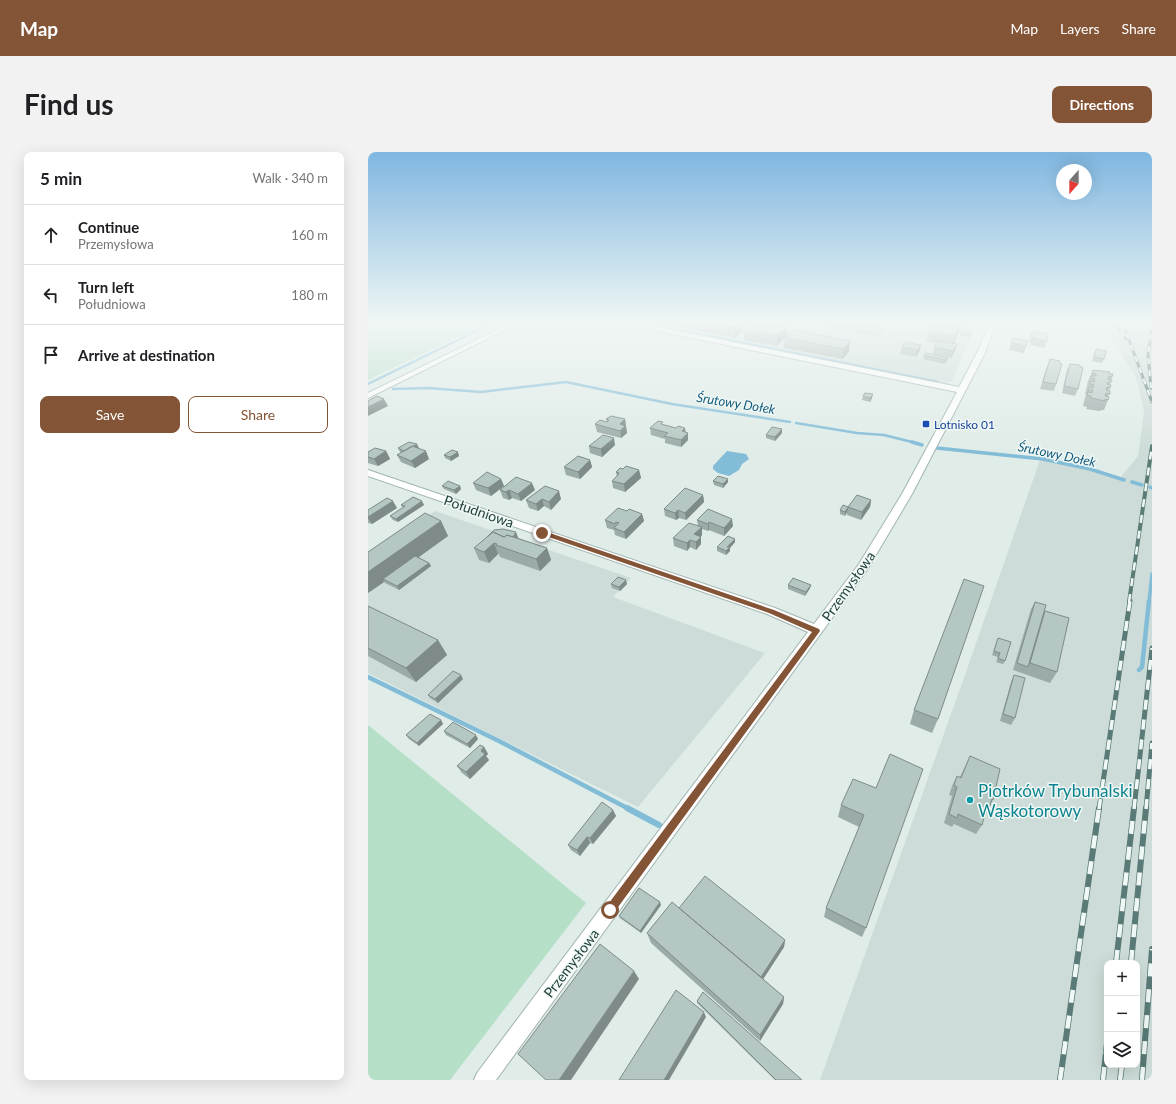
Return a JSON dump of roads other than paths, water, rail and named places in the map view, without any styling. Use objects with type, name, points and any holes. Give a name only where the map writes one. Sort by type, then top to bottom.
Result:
[{"type":"street","points":[[368,396],[430,365]]},
{"type":"street","points":[[838,365],[961,390]]},
{"type":"street","name":"Przemysłowa","points":[[484,1080],[863,567],[914,480],[974,365]]},
{"type":"street","name":"Południowa","points":[[368,473],[771,611],[817,631]]},
{"type":"water","points":[[727,451],[746,454],[749,459],[742,464],[739,470],[729,476],[718,473],[713,469],[713,466]]},
{"type":"waterway","points":[[368,384],[406,365]]},
{"type":"waterway","points":[[855,365],[938,382]]},
{"type":"waterway","name":"Śrutowy Dołek","points":[[393,389],[428,388],[481,392],[566,382],[672,404],[790,422]]},
{"type":"waterway","name":"Śrutowy Dołek","points":[[796,423],[857,433],[884,435],[912,442]]},
{"type":"waterway","name":"Śrutowy Dołek","points":[[912,442],[916,443]]},
{"type":"waterway","name":"Śrutowy Dołek","points":[[912,442],[922,445]]},
{"type":"waterway","name":"Śrutowy Dołek","points":[[937,448],[1043,459],[1090,469],[1124,480]]},
{"type":"waterway","name":"Śrutowy Dołek","points":[[1132,482],[1142,485]]},
{"type":"waterway","points":[[1149,602],[1152,574]]},
{"type":"waterway","points":[[1139,670],[1142,667],[1149,601]]},
{"type":"waterway","points":[[368,677],[499,741],[629,809]]},
{"type":"waterway","points":[[627,808],[659,825]]},
{"type":"railway","points":[[1138,365],[1152,402]]},
{"type":"railway","points":[[1149,365],[1151,388]]},
{"type":"railway","points":[[1129,602],[1152,446]]},
{"type":"railway","points":[[1099,809],[1130,601]]},
{"type":"railway","points":[[1134,809],[1152,648]]},
{"type":"railway","points":[[1146,809],[1152,743]]},
{"type":"railway","points":[[1060,1080],[1099,808]]},
{"type":"railway","points":[[1116,960],[1134,808]]},
{"type":"railway","points":[[1131,960],[1146,808]]},
{"type":"railway","points":[[1142,1080],[1152,949]]},
{"type":"railway","points":[[1103,1080],[1104,1068]]},
{"type":"railway","points":[[1120,1080],[1122,1068]]},
{"type":"place","name":"Lotnisko 01","points":[[926,424]]},
{"type":"place","name":"Piotrków Trybunalski Wąskotorowy","points":[[970,800]]}]
